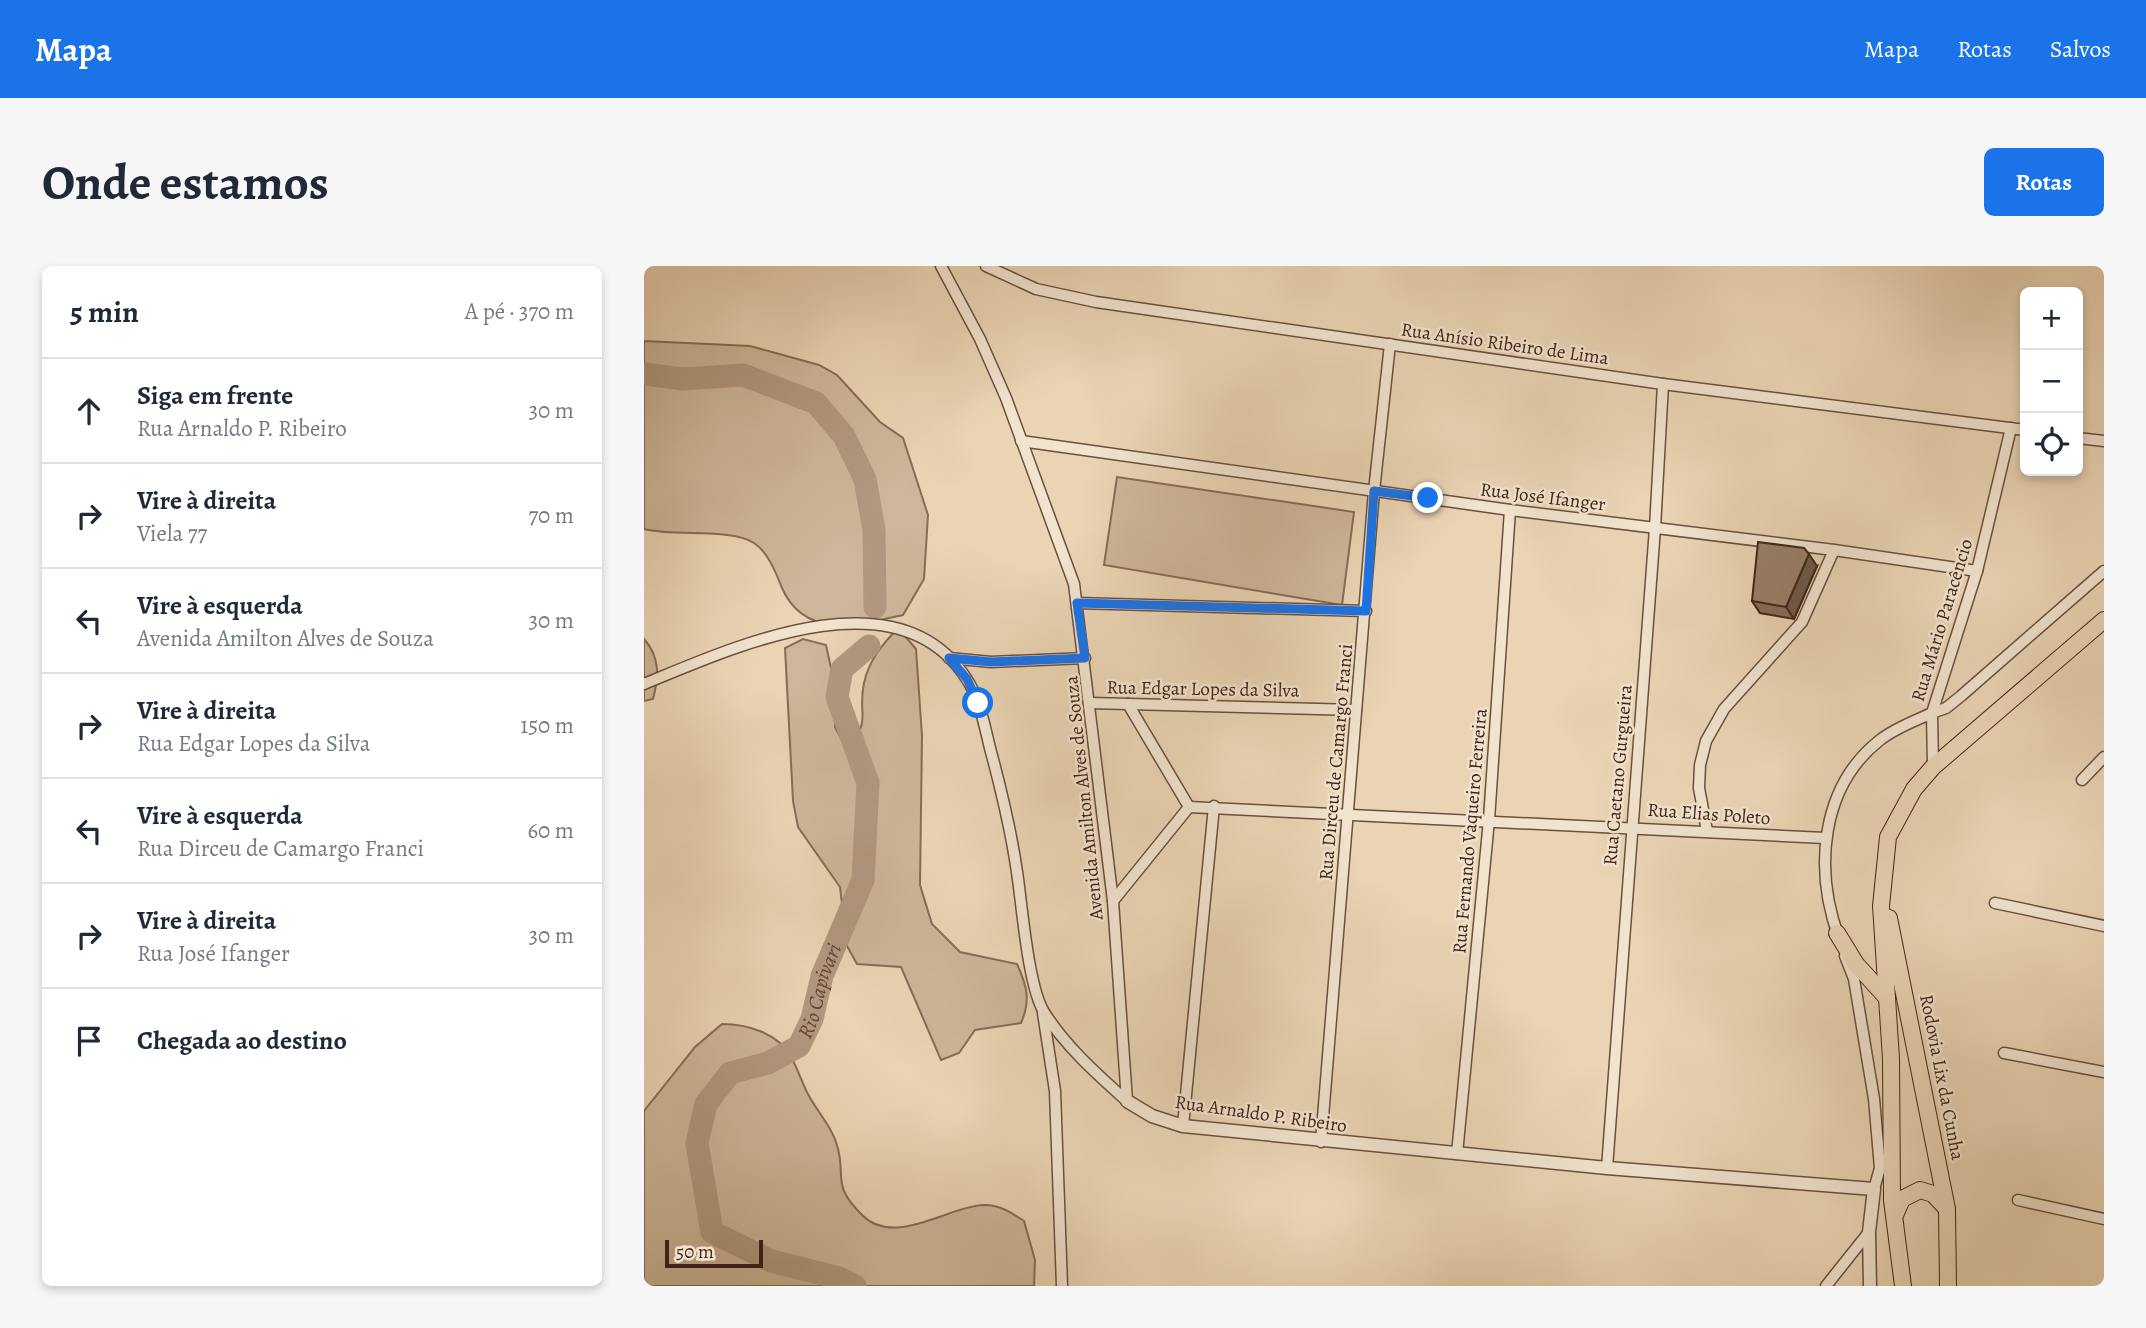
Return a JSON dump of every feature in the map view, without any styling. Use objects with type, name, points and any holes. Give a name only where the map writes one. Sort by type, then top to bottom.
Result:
[{"type":"main road","name":"Rodovia Lix da Cunha","points":[[1903,1286],[1896,1213],[1892,1200],[1894,1143],[1881,906],[1888,837],[1914,789],[1933,768],[2104,620]]},
{"type":"main road","name":"Rodovia Lix da Cunha","points":[[1883,877],[1886,906],[1947,1209],[1948,1286]]},
{"type":"main road","points":[[1837,933],[1856,964],[1887,998]]},
{"type":"main road","points":[[1896,1213],[1902,1199],[1920,1191],[1933,1194],[1947,1209]]},
{"type":"street","name":"Avenida Amilton Alves de Souza","points":[[941,266],[980,339],[1074,584],[1113,901],[1127,1101]]},
{"type":"street","name":"Rua Anísio Ribeiro de Lima","points":[[986,266],[1036,289],[1096,303],[1663,384],[2020,429]]},
{"type":"street","name":"Rua Dirceu de Camargo Franci","points":[[1321,1142],[1374,491],[1390,344]]},
{"type":"street","name":"Rua Caetano Gurgueira","points":[[1607,1168],[1630,826],[1655,528],[1663,384]]},
{"type":"street","name":"Rua Mário Paracêncio","points":[[1874,1189],[1880,1168],[1865,1036],[1854,979],[1837,933],[1827,890],[1825,838],[1837,798],[1848,774],[1863,755],[1881,739],[1932,713],[1977,571],[2011,428]]},
{"type":"street","points":[[2083,439],[2104,441]]},
{"type":"street","name":"Rua José Ifanger","points":[[1021,441],[1510,510],[1834,550],[1977,571]]},
{"type":"street","name":"Rua Fernando Vaqueiro Ferreira","points":[[1457,1154],[1489,820],[1510,510]]},
{"type":"street","points":[[1707,831],[1699,788],[1700,765],[1706,741],[1732,700],[1802,622],[1834,550]]},
{"type":"street","points":[[1933,768],[1932,713],[1961,696],[2104,571]]},
{"type":"street","points":[[1077,603],[1366,611]]},
{"type":"street","name":"Rua Arnaldo P. Ribeiro","points":[[644,684],[737,646],[840,624],[884,625],[906,631],[949,658],[967,679],[982,715],[1007,815],[1030,964],[1043,1011],[1092,1070],[1127,1101],[1152,1116],[1183,1126],[1321,1142],[1874,1189]]},
{"type":"street","points":[[949,658],[991,662],[1085,658]]},
{"type":"street","name":"Rua Edgar Lopes da Silva","points":[[1090,703],[1356,710]]},
{"type":"street","points":[[1113,901],[1189,807],[1128,704]]},
{"type":"street","points":[[2082,780],[2104,757]]},
{"type":"street","points":[[1183,1126],[1214,806]]},
{"type":"street","name":"Rua Elias Poleto","points":[[1189,807],[1630,826],[1825,838]]},
{"type":"street","points":[[1994,903],[2104,926]]},
{"type":"street","points":[[1043,1011],[1055,1091],[1062,1286]]},
{"type":"street","points":[[2004,1053],[2104,1072]]},
{"type":"street","points":[[1870,1286],[1869,1233],[1874,1189]]},
{"type":"street","points":[[2018,1200],[2104,1219]]},
{"type":"street","points":[[1826,1286],[1869,1233]]},
{"type":"shaded area","points":[[644,341],[750,346],[819,365],[837,375],[880,422],[903,438],[928,515],[924,579],[903,615],[851,625],[819,622],[804,616],[792,604],[767,557],[754,543],[744,538],[718,534],[644,529]]},
{"type":"shaded area","points":[[1117,477],[1354,512],[1342,605],[1104,565]]},
{"type":"shaded area","points":[[898,628],[916,649],[922,736],[920,885],[932,924],[960,952],[1017,964],[1026,993],[1026,1007],[1021,1023],[975,1030],[959,1053],[941,1060],[901,967],[857,964],[847,946],[840,887],[798,827],[793,801],[785,648],[803,639],[826,645],[835,686],[835,727],[847,750],[862,723],[862,694],[869,667]]},
{"type":"shaded area","points":[[644,639],[653,653],[657,675],[653,699],[644,701]]},
{"type":"shaded area","points":[[722,1024],[751,1028],[770,1036],[785,1049],[809,1096],[834,1136],[839,1154],[842,1187],[862,1215],[875,1224],[890,1228],[922,1223],[970,1207],[990,1205],[1001,1208],[1024,1221],[1035,1260],[1034,1286],[644,1286],[644,1111],[695,1047]]},
{"type":"building","points":[[1758,542],[1804,548],[1809,554],[1786,607],[1752,601]]},
{"type":"waterway","name":"Rio Capivari","points":[[644,374],[683,379],[743,375],[816,403],[844,436],[865,479],[874,530],[875,607]]},
{"type":"waterway","name":"Rio Capivari","points":[[855,1286],[839,1278],[771,1261],[712,1232],[697,1143],[706,1104],[730,1073],[768,1063],[799,1046],[812,1019],[822,976],[863,880],[868,783],[837,697],[842,669],[869,646]]},
{"type":"route","points":[[978,703],[967,679],[949,658],[991,662],[1085,658],[1077,603],[1366,611],[1374,491],[1428,498]]}]
